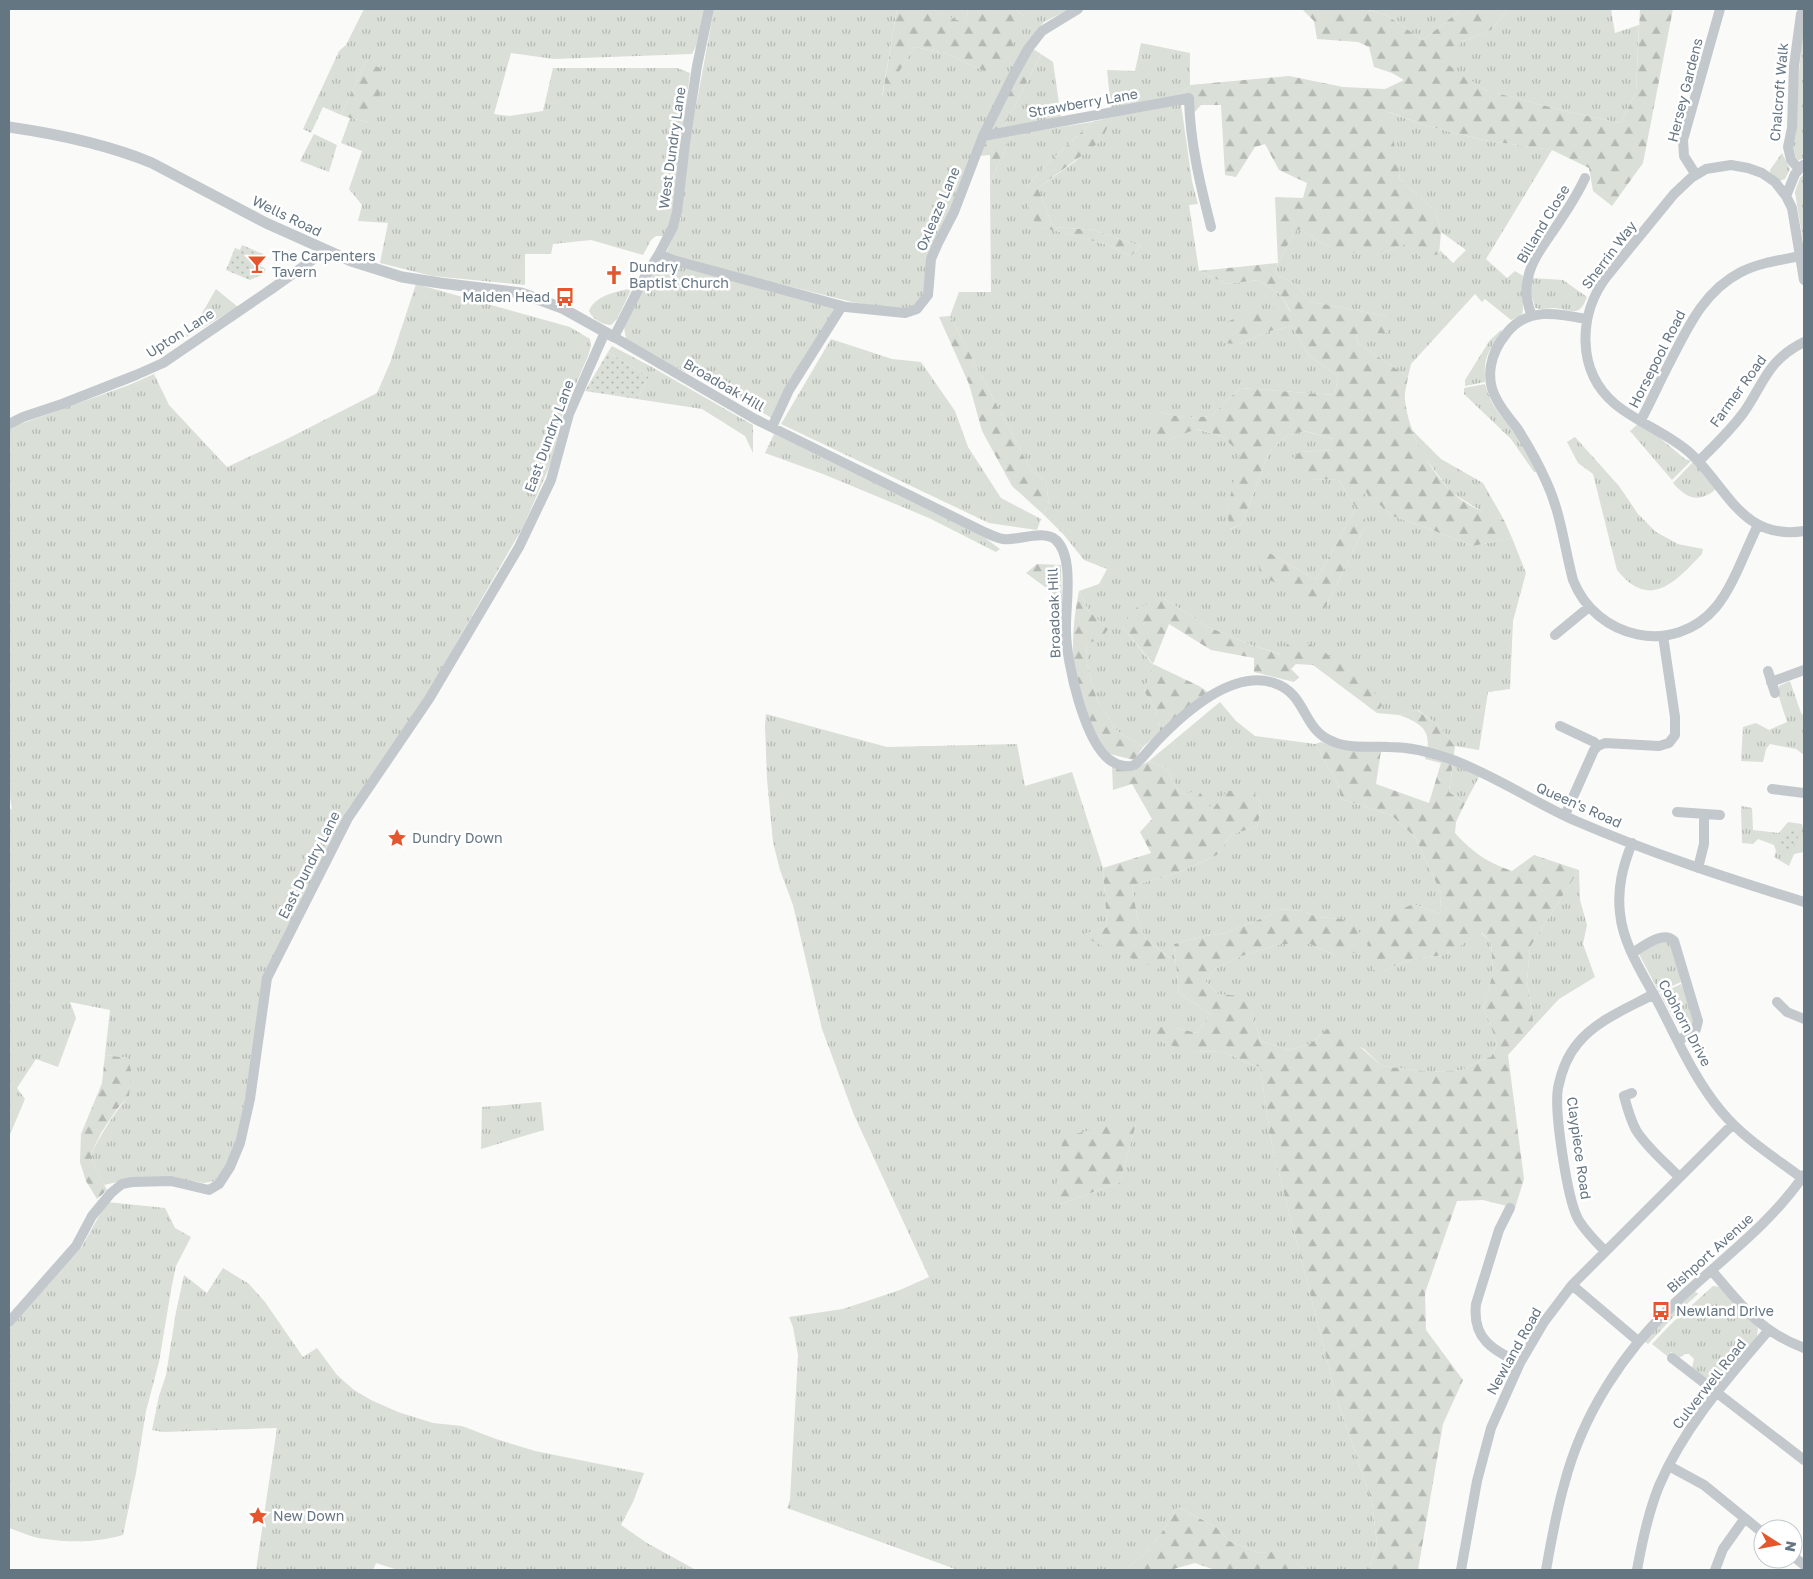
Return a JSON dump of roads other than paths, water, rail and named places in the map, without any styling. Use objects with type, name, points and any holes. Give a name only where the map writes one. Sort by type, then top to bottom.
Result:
[{"type":"street","name":"West Dundry Lane","points":[[610,334],[660,254],[673,227],[677,212],[685,144],[709,9]]},
{"type":"street","name":"Oxleaze Lane","points":[[660,254],[674,260],[842,306],[905,313],[917,309],[928,295],[931,259],[954,212],[983,136],[1028,49],[1042,31],[1078,9]]},
{"type":"street","name":"Hersey Gardens","points":[[1696,175],[1684,156],[1683,140],[1720,9]]},
{"type":"street","name":"Chalcroft Walk","points":[[1801,14],[1794,66],[1792,128],[1788,147],[1791,160],[1802,167]]},
{"type":"street","name":"Strawberry Lane","points":[[983,136],[1189,98],[1192,147],[1198,179],[1211,227]]},
{"type":"street","name":"Wells Road","points":[[9,127],[41,132],[133,154],[152,162],[259,220],[370,268],[402,277],[521,293],[562,308],[610,334]]},
{"type":"street","name":"Sherrin Way","points":[[1804,280],[1792,208],[1786,196],[1769,178],[1748,168],[1731,165],[1721,166],[1696,175],[1674,194],[1606,276],[1594,296],[1586,319],[1584,335],[1587,356],[1600,386],[1614,402],[1674,440],[1699,461],[1739,511],[1758,525],[1786,532],[1804,531]]},
{"type":"street","points":[[1786,196],[1791,182],[1802,167]]},
{"type":"street","name":"Billand Close","points":[[1532,316],[1528,303],[1528,275],[1540,251],[1585,178]]},
{"type":"street","points":[[1570,183],[1580,188]]},
{"type":"street","name":"Upton Lane","points":[[9,424],[136,375],[162,363],[273,288],[325,250]]},
{"type":"street","name":"Horsepool Road","points":[[1641,420],[1689,324],[1701,306],[1713,293],[1740,272],[1766,263],[1800,256]]},
{"type":"street","points":[[772,427],[789,390],[842,306]]},
{"type":"street","points":[[1586,319],[1552,314],[1532,316],[1516,323],[1498,343],[1490,365],[1490,382],[1496,400],[1517,429],[1547,483],[1560,519],[1576,589],[1589,606],[1602,619],[1625,630],[1643,635],[1663,636],[1690,628],[1701,622],[1716,608],[1723,598],[1758,525]]},
{"type":"street","name":"Broadoak Hill","points":[[610,334],[772,427],[992,535],[1017,539],[1042,535],[1050,536],[1054,539],[1064,553],[1068,579],[1066,630],[1070,666],[1087,724],[1096,746],[1103,756],[1113,762],[1124,766],[1134,765],[1171,726],[1195,706],[1219,690],[1259,680],[1273,682],[1294,694],[1314,729],[1322,737],[1342,745]]},
{"type":"street","name":"East Dundry Lane","points":[[9,1322],[76,1246],[97,1209],[110,1192],[122,1184],[132,1182],[171,1181],[209,1190],[219,1184],[230,1167],[240,1143],[250,1099],[268,978],[348,818],[429,699],[518,547],[551,480],[569,414],[610,334]]},
{"type":"street","name":"Farmer Road","points":[[1699,461],[1738,419],[1773,364],[1804,342]]},
{"type":"street","points":[[1555,635],[1589,606]]},
{"type":"street","points":[[1565,815],[1594,750],[1598,746],[1605,743],[1659,746],[1669,743],[1675,735],[1676,728],[1663,636]]},
{"type":"street","points":[[1771,682],[1804,670]]},
{"type":"street","points":[[1768,671],[1774,693]]},
{"type":"street","points":[[1560,726],[1594,742],[1598,746]]},
{"type":"street","name":"Queen's Road","points":[[1342,745],[1393,747],[1420,751],[1452,760],[1481,772],[1565,815],[1632,843],[1698,868],[1804,902]]},
{"type":"street","points":[[1772,789],[1804,793]]},
{"type":"street","points":[[1677,812],[1720,815]]},
{"type":"street","points":[[1698,868],[1704,844],[1704,815]]},
{"type":"street","name":"Cobhorn Drive","points":[[1632,843],[1619,884],[1623,932],[1632,953],[1707,1093],[1733,1124],[1803,1177]]},
{"type":"street","points":[[1632,953],[1661,937],[1671,938],[1674,941],[1698,1021],[1696,1028],[1678,1041]]},
{"type":"street","name":"Claypiece Road","points":[[1605,1251],[1588,1234],[1578,1219],[1571,1203],[1557,1107],[1558,1089],[1568,1058],[1576,1044],[1586,1034],[1599,1024],[1654,994]]},
{"type":"street","points":[[1777,1002],[1787,1012],[1804,1020]]},
{"type":"street","points":[[1624,1096],[1636,1129],[1645,1142],[1679,1177]]},
{"type":"street","name":"Newland Road","points":[[1461,1570],[1477,1481],[1491,1428],[1500,1404],[1520,1363],[1544,1322],[1572,1285],[1733,1124]]},
{"type":"street","name":"Bishport Avenue","points":[[1546,1570],[1564,1483],[1578,1443],[1614,1374],[1638,1341],[1675,1303],[1766,1222],[1803,1177]]},
{"type":"street","points":[[1510,1208],[1495,1228],[1475,1314],[1477,1328],[1484,1341],[1520,1363]]},
{"type":"street","points":[[1712,1270],[1747,1312],[1768,1331],[1804,1348]]},
{"type":"street","points":[[1572,1285],[1638,1341]]},
{"type":"street","name":"Culverwell Road","points":[[1636,1570],[1659,1485],[1687,1432],[1716,1392],[1768,1331]]},
{"type":"street","points":[[1672,1358],[1804,1460]]},
{"type":"street","points":[[1669,1466],[1704,1485],[1753,1525]]},
{"type":"street","points":[[1715,1570],[1723,1548],[1745,1518]]},
{"type":"place","name":"The Carpenters Tavern","points":[[257,264]]},
{"type":"place","name":"Dundry Baptist Church","points":[[614,275]]},
{"type":"place","name":"Maiden Head","points":[[565,297]]},
{"type":"place","name":"Dundry Down","points":[[397,838]]},
{"type":"place","name":"Newland Drive","points":[[1661,1311]]},
{"type":"place","name":"New Down","points":[[258,1516]]}]
